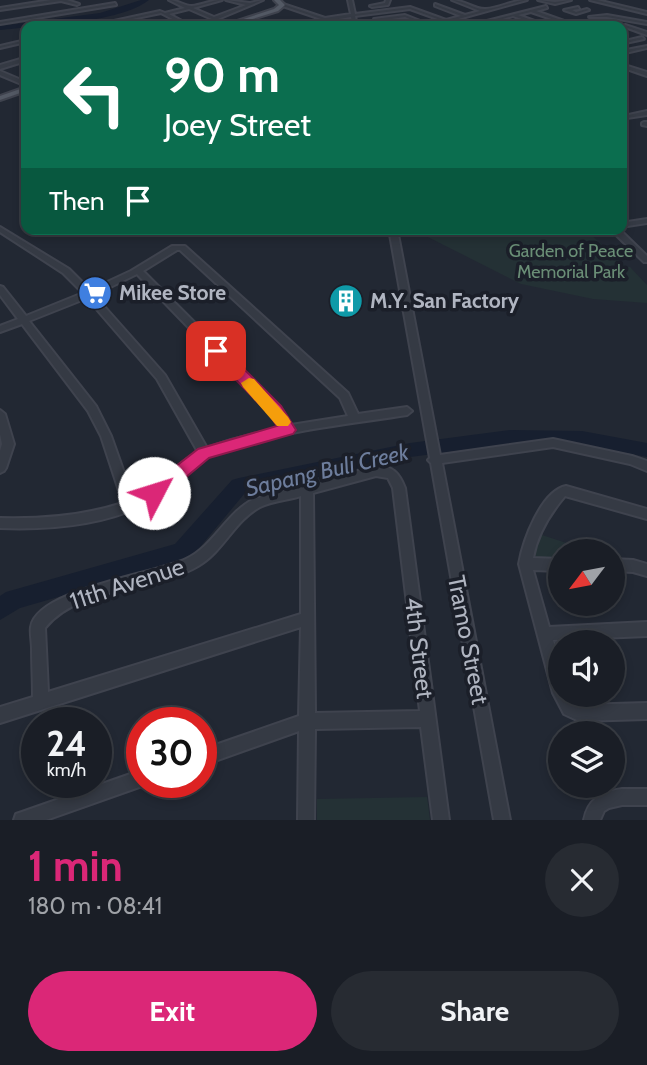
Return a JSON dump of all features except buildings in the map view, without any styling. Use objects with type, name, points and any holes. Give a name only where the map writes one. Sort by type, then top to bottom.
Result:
[{"type":"main road","points":[[242,21],[268,13],[280,2]]},
{"type":"main road","points":[[0,98],[21,88]]},
{"type":"street","points":[[0,3],[19,0]]},
{"type":"street","points":[[0,9],[60,0],[77,4]]},
{"type":"street","points":[[0,21],[99,0],[126,7]]},
{"type":"street","points":[[179,21],[154,8],[173,0],[217,21]]},
{"type":"street","points":[[127,21],[191,9],[220,0]]},
{"type":"street","points":[[228,0],[250,4]]},
{"type":"street","points":[[214,19],[261,0]]},
{"type":"street","points":[[350,0],[354,21]]},
{"type":"street","points":[[372,14],[371,3],[388,4],[388,0]]},
{"type":"street","points":[[454,0],[485,11]]},
{"type":"street","points":[[317,21],[410,8],[446,21],[525,0]]},
{"type":"street","points":[[540,0],[579,8]]},
{"type":"street","points":[[558,3],[569,0]]},
{"type":"street","points":[[592,0],[647,11]]},
{"type":"street","points":[[410,1],[410,8]]},
{"type":"street","points":[[280,2],[325,19]]},
{"type":"street","points":[[0,21],[115,4]]},
{"type":"street","points":[[436,5],[465,16]]},
{"type":"street","points":[[488,21],[547,7]]},
{"type":"street","points":[[531,11],[560,21]]},
{"type":"street","points":[[381,12],[390,18]]},
{"type":"street","points":[[551,18],[568,13]]},
{"type":"street","points":[[513,15],[531,21]]},
{"type":"street","points":[[382,21],[406,16],[416,20]]},
{"type":"street","points":[[591,17],[607,16],[647,23]]},
{"type":"street","points":[[495,19],[500,21]]},
{"type":"street","points":[[411,21],[416,20]]},
{"type":"street","points":[[627,26],[645,36]]},
{"type":"street","points":[[627,41],[645,36]]},
{"type":"street","points":[[0,47],[21,42]]},
{"type":"street","points":[[627,44],[636,47]]},
{"type":"street","points":[[627,52],[647,47]]},
{"type":"street","points":[[0,66],[21,60]]},
{"type":"street","points":[[627,67],[647,74]]},
{"type":"street","points":[[638,71],[647,68]]},
{"type":"street","points":[[0,73],[21,84]]},
{"type":"street","points":[[627,116],[647,113]]},
{"type":"street","points":[[627,224],[647,221]]},
{"type":"street","points":[[2,232],[66,271],[88,293],[161,377],[204,453]]},
{"type":"street","name":"Tramo Street","points":[[394,235],[502,820]]},
{"type":"street","points":[[620,235],[647,260]]},
{"type":"street","points":[[0,329],[139,272],[175,248],[182,247],[344,396],[355,419]]},
{"type":"street","points":[[139,272],[275,410],[288,430]]},
{"type":"street","points":[[0,289],[92,409],[106,436],[129,504]]},
{"type":"street","points":[[0,523],[44,524],[100,513],[154,493],[204,453],[288,430],[407,411]]},
{"type":"street","points":[[0,414],[8,444],[0,468]]},
{"type":"street","points":[[434,456],[553,443],[632,460],[647,466]]},
{"type":"street","name":"11th Avenue","points":[[41,701],[38,626],[49,611],[144,576],[182,568],[201,559],[237,515],[256,503],[376,471],[383,470],[396,477]]},
{"type":"street","name":"4th Street","points":[[396,477],[441,820]]},
{"type":"street","points":[[306,820],[307,490]]},
{"type":"street","points":[[548,649],[524,564],[546,510],[561,492],[593,497],[647,514]]},
{"type":"street","points":[[524,564],[548,565]]},
{"type":"street","points":[[625,565],[647,570]]},
{"type":"street","points":[[0,715],[308,618]]},
{"type":"street","points":[[544,634],[647,629]]},
{"type":"street","points":[[568,707],[579,713],[647,711]]},
{"type":"street","points":[[217,752],[306,721],[428,719]]},
{"type":"street","points":[[22,820],[126,784]]},
{"type":"street","points":[[592,820],[592,813],[599,804],[609,799],[647,796]]},
{"type":"green space","name":"Garden of Peace Memorial Park","points":[[424,235],[591,235],[647,285],[647,303],[593,299],[521,284]]},
{"type":"green space","points":[[539,534],[554,539],[548,539],[548,561],[529,560]]},
{"type":"green space","points":[[427,797],[430,820],[317,820],[317,799]]},
{"type":"waterway","points":[[61,21],[120,11],[146,0]]},
{"type":"waterway","points":[[0,28],[21,26]]},
{"type":"waterway","name":"Sapang Buli Creek","points":[[0,609],[14,599],[182,552],[239,486],[410,450],[510,437],[582,438],[647,450]]},
{"type":"slow traffic","points":[[249,383],[283,422]]},
{"type":"place","name":"Mikee Store","points":[[95,293]]},
{"type":"place","name":"M.Y. San Factory","points":[[346,301]]},
{"type":"route","points":[[154,493],[204,453],[288,430],[275,410],[216,351]]}]
